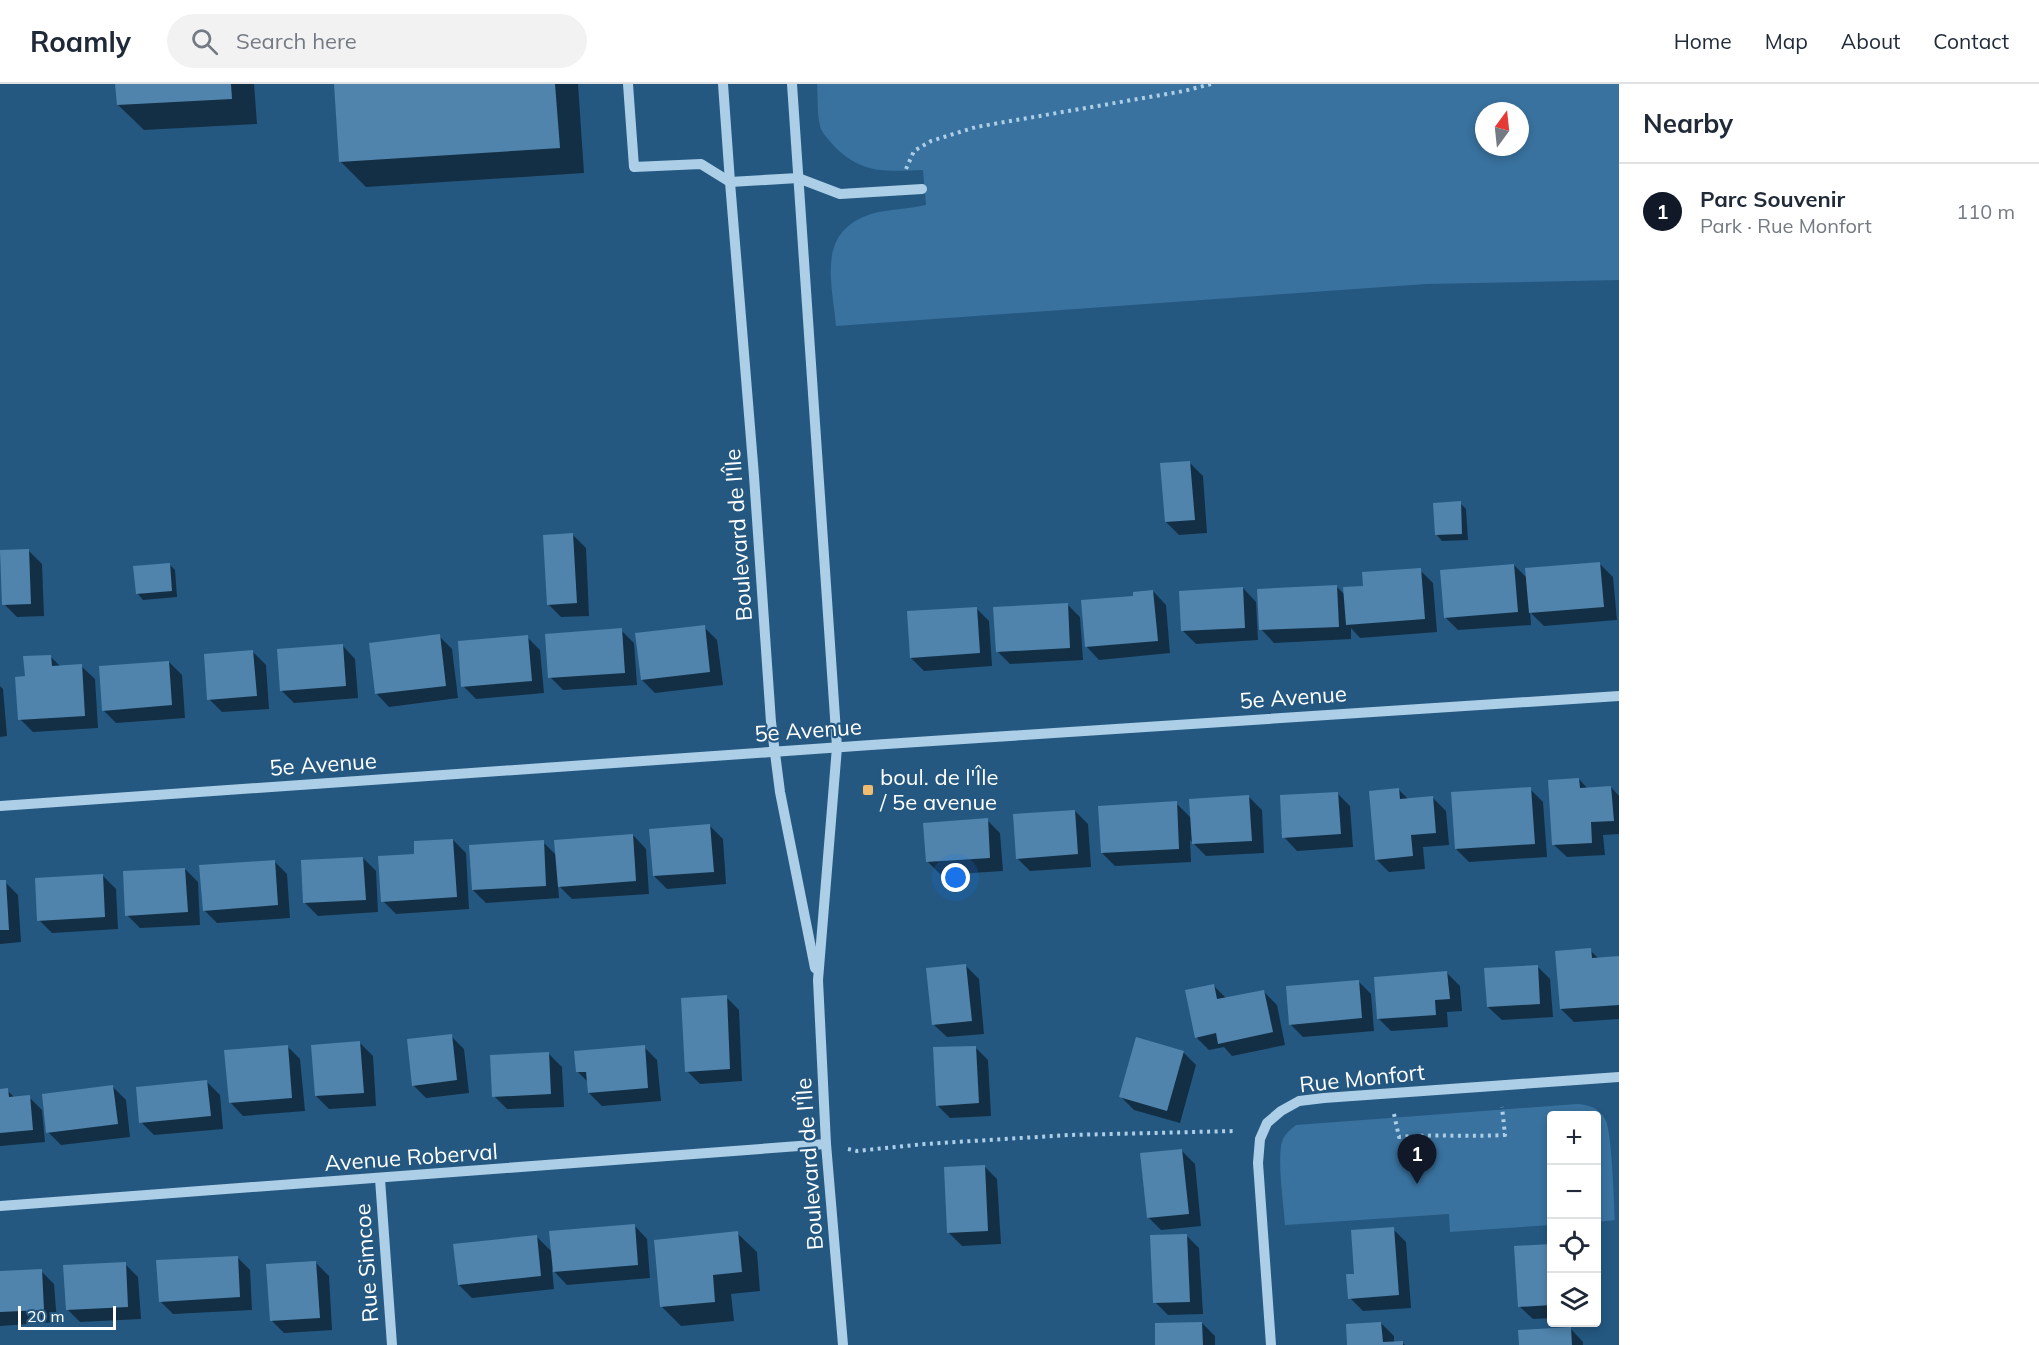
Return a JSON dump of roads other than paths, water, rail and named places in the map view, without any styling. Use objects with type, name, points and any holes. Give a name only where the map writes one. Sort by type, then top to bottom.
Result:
[{"type":"street","points":[[628,84],[634,167],[701,164],[730,182],[798,178],[840,194],[922,189]]},
{"type":"street","name":"Boulevard de l'Île","points":[[723,84],[774,752],[818,980]]},
{"type":"street","name":"Boulevard de l'Île","points":[[792,84],[837,747],[818,980],[826,1144],[843,1345]]},
{"type":"street","name":"5e Avenue","points":[[0,806],[837,747],[1619,696]]},
{"type":"street","name":"Rue Monfort","points":[[1271,1345],[1258,1163],[1260,1139],[1267,1123],[1281,1110],[1299,1101],[1619,1077]]},
{"type":"street","name":"Avenue Roberval","points":[[0,1206],[826,1144]]},
{"type":"street","name":"Rue Simcoe","points":[[380,1179],[392,1345]]},
{"type":"place","name":"boul. de l'Île / 5e avenue","points":[[868,790]]},
{"type":"place","name":"Parc Souvenir","points":[[1417,1184]]}]
